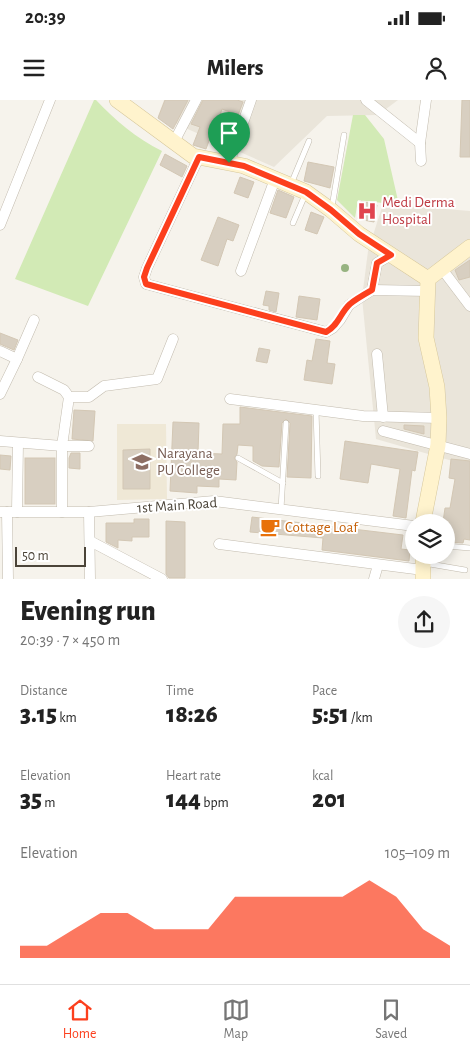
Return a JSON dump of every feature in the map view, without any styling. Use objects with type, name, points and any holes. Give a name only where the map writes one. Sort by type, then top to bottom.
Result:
[{"type":"main road","points":[[117,100],[193,156],[244,166],[306,192],[428,285]]},
{"type":"main road","points":[[425,514],[438,444],[439,418],[437,387],[426,338],[428,285],[442,269],[470,247]]},
{"type":"street","points":[[0,225],[50,100]]},
{"type":"street","points":[[174,142],[196,100]]},
{"type":"street","points":[[229,163],[251,100]]},
{"type":"street","points":[[366,100],[420,143]]},
{"type":"street","points":[[421,161],[420,143],[426,100]]},
{"type":"street","points":[[199,157],[147,268],[144,277],[146,284],[326,332],[337,324],[349,305],[372,290],[428,285]]},
{"type":"street","points":[[241,271],[275,179]]},
{"type":"street","points":[[372,290],[377,263],[391,255]]},
{"type":"street","points":[[442,269],[470,306]]},
{"type":"street","points":[[0,394],[34,320]]},
{"type":"street","points":[[69,397],[89,397],[104,386],[157,379],[173,339]]},
{"type":"street","points":[[0,351],[17,359]]},
{"type":"street","points":[[377,354],[383,417]]},
{"type":"street","points":[[38,377],[64,390],[69,397],[62,446],[62,512]]},
{"type":"street","points":[[230,399],[383,417],[439,418]]},
{"type":"street","points":[[383,431],[470,454]]},
{"type":"street","points":[[0,441],[62,446],[89,446]]},
{"type":"street","points":[[8,579],[4,560],[8,512],[18,443]]},
{"type":"street","name":"1st Main Road","points":[[8,512],[89,512],[214,501],[405,525]]},
{"type":"street","points":[[89,512],[90,579]]},
{"type":"street","points":[[90,541],[162,579]]},
{"type":"street","points":[[219,544],[378,564],[423,567]]},
{"type":"street","points":[[374,579],[378,564]]},
{"type":"lane","points":[[331,210],[344,135]]},
{"type":"lane","points":[[291,185],[310,140]]},
{"type":"lane","points":[[293,223],[306,192]]},
{"type":"lane","points":[[316,410],[318,476]]},
{"type":"lane","points":[[281,509],[286,423]]},
{"type":"lane","points":[[238,458],[283,483]]},
{"type":"lane","points":[[455,547],[470,548]]},
{"type":"lane","points":[[423,567],[465,570]]},
{"type":"shaded area","points":[[164,100],[398,100],[378,115],[327,116],[274,167],[158,116]]},
{"type":"shaded area","points":[[383,204],[470,211],[470,466],[376,439],[362,298],[368,251]]},
{"type":"shaded area","name":"Narayana PU College","points":[[117,424],[166,424],[167,499],[117,500]]},
{"type":"green space","points":[[94,100],[135,135],[162,151],[88,306],[15,279]]},
{"type":"green space","points":[[353,115],[365,115],[384,139],[399,205],[358,200],[355,218],[337,200]]},
{"type":"building","points":[[165,100],[188,100],[173,129],[158,118]]},
{"type":"building","points":[[203,100],[237,100],[243,102],[238,115],[222,109],[216,127],[232,133],[228,145],[210,138],[206,149],[193,145],[200,127],[191,124]]},
{"type":"building","points":[[462,100],[470,100],[470,157],[460,157]]},
{"type":"building","points":[[165,154],[187,166],[182,177],[160,165]]},
{"type":"building","points":[[308,162],[334,167],[330,188],[304,181]]},
{"type":"building","points":[[240,177],[254,182],[248,198],[234,193]]},
{"type":"building","points":[[278,190],[294,197],[286,218],[270,213]]},
{"type":"building","points":[[361,201],[377,205],[374,222],[358,219]]},
{"type":"building","points":[[311,212],[324,217],[317,234],[305,230]]},
{"type":"building","points":[[218,217],[239,225],[233,241],[227,239],[218,266],[201,260]]},
{"type":"building","points":[[470,260],[470,277],[459,280],[455,270]]},
{"type":"building","points":[[266,291],[279,293],[276,312],[269,310],[269,306],[263,305]]},
{"type":"building","points":[[299,296],[320,299],[317,320],[296,317]]},
{"type":"building","points":[[0,333],[18,340],[14,350],[0,344]]},
{"type":"building","points":[[316,339],[330,341],[327,363],[335,364],[332,384],[304,380],[307,360],[312,361]]},
{"type":"building","points":[[259,348],[270,350],[267,363],[256,361]]},
{"type":"building","points":[[240,407],[312,416],[311,478],[287,477],[290,423],[286,419],[282,423],[279,467],[262,466],[253,461],[253,446],[238,445],[237,454],[234,458],[237,462],[236,480],[219,479],[219,487],[197,486],[197,493],[170,491],[173,422],[199,423],[198,453],[222,454],[223,424],[240,424]]},
{"type":"building","points":[[74,410],[95,411],[93,441],[72,439]]},
{"type":"building","points":[[404,425],[424,426],[424,434],[404,429]]},
{"type":"building","points":[[345,441],[418,452],[415,471],[412,470],[405,518],[393,516],[400,469],[371,464],[368,483],[340,479]]},
{"type":"building","points":[[150,449],[150,489],[123,489],[123,450]]},
{"type":"building","points":[[71,453],[80,453],[80,469],[69,468]]},
{"type":"building","points":[[0,455],[11,456],[10,470],[0,469]]},
{"type":"building","points":[[25,458],[55,458],[55,504],[25,504]]},
{"type":"building","points":[[451,459],[470,461],[470,540],[464,539],[463,543],[455,543],[455,514],[444,514],[445,508],[450,508],[455,479],[449,478]]},
{"type":"building","points":[[252,517],[403,535],[401,549],[405,549],[405,560],[322,550],[323,538],[250,532]]},
{"type":"building","points":[[134,519],[149,519],[149,537],[132,537],[132,541],[118,540],[118,548],[106,542],[106,523],[134,523]]},
{"type":"building","points":[[166,521],[185,522],[185,578],[169,578],[166,574]]},
{"type":"place","name":"Medi Derma Hospital","points":[[367,211]]},
{"type":"place","name":"Narayana PU College","points":[[142,462]]},
{"type":"place","name":"Cottage Loaf","points":[[270,527]]},
{"type":"route","points":[[199,157],[229,163],[244,166],[306,192],[359,234],[391,255],[377,263],[372,290],[349,305],[333,328],[326,332],[146,284],[144,277],[147,268],[199,157]]}]
